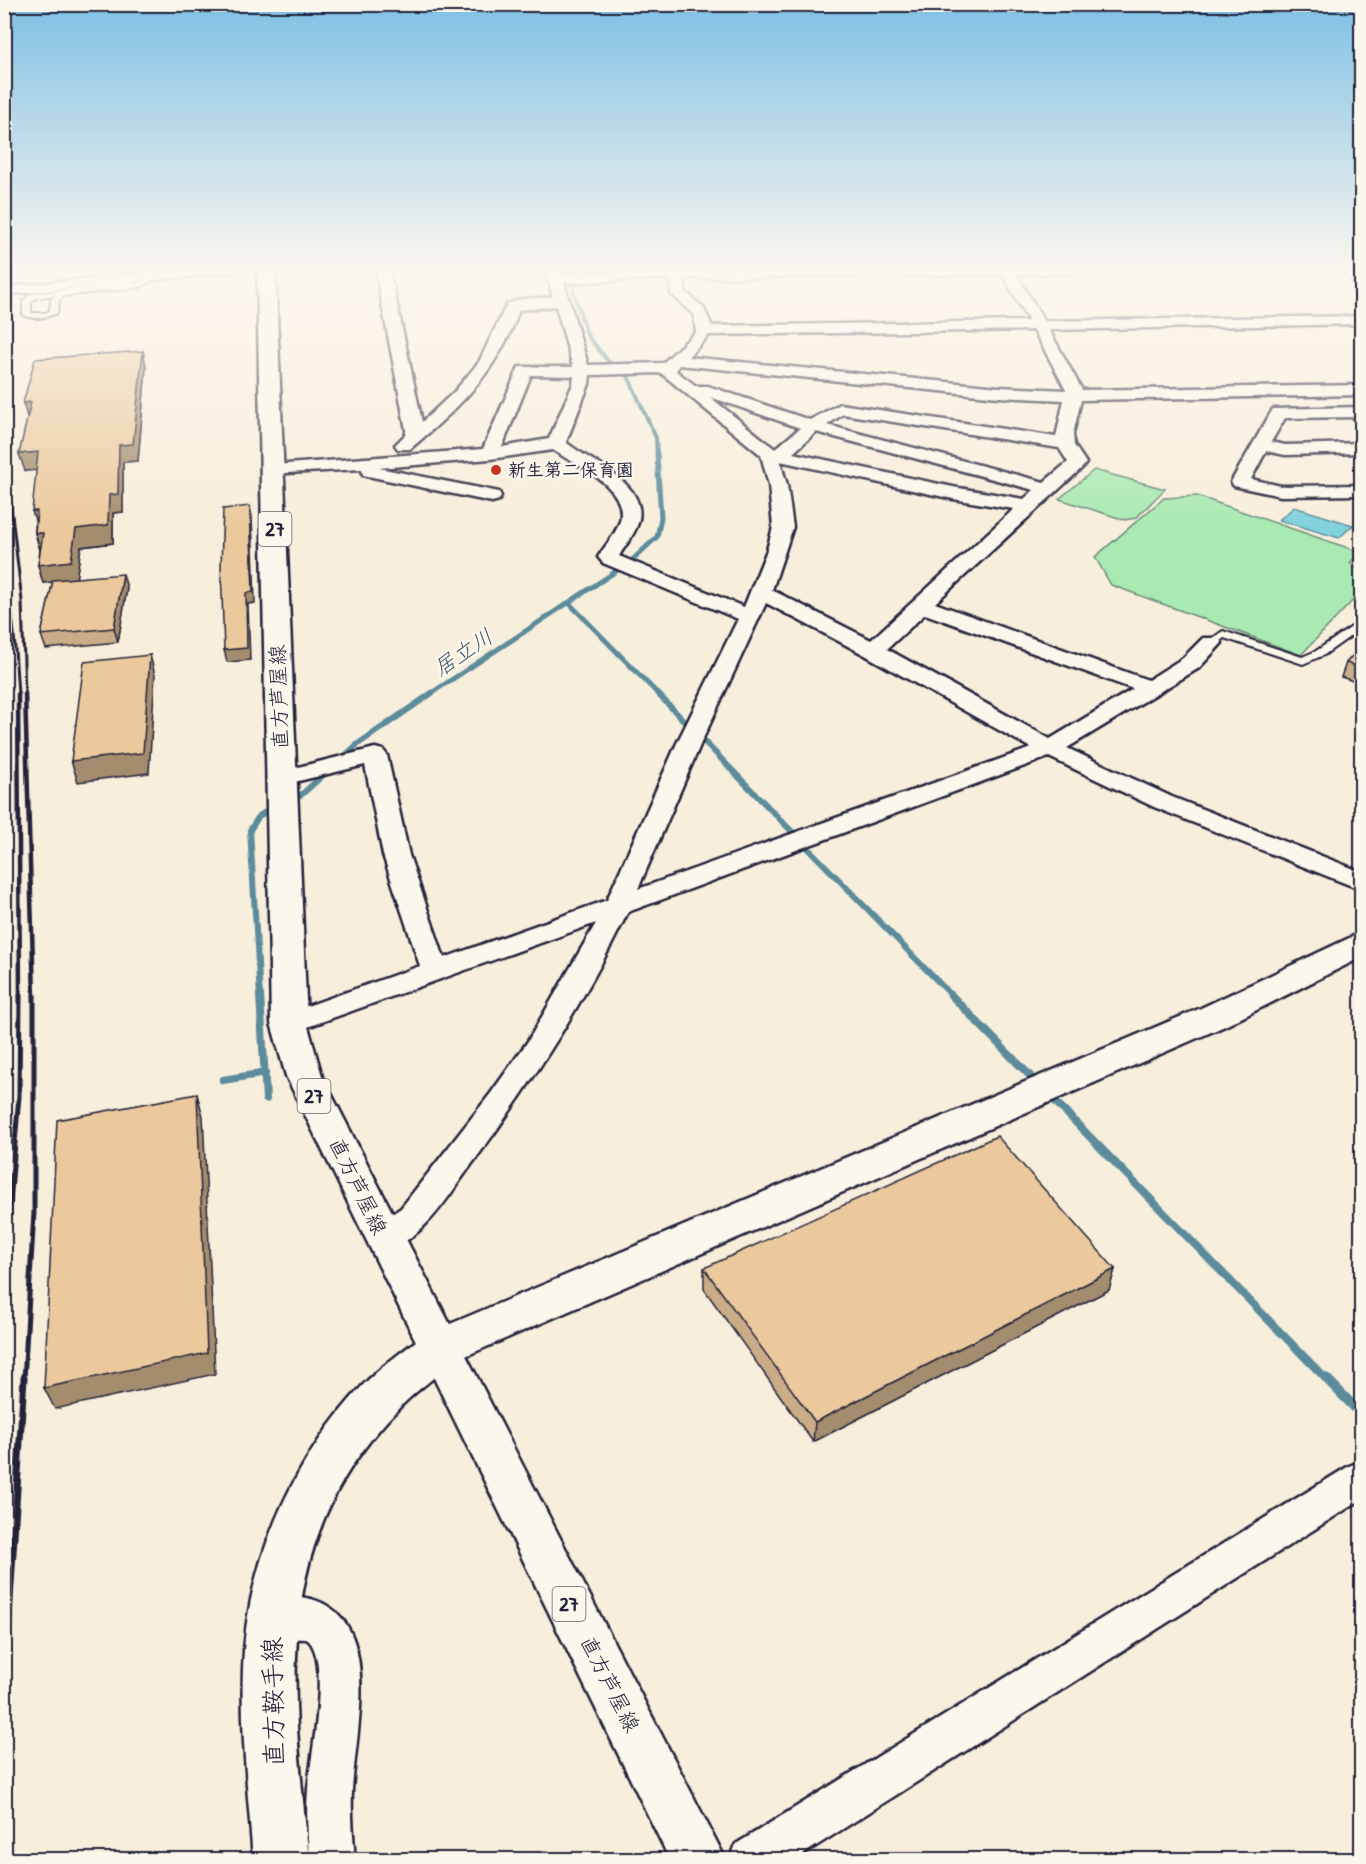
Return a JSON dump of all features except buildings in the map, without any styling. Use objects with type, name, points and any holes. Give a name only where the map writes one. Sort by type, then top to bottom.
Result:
[{"type":"main road","name":"直方芦屋線","points":[[269,354],[286,791],[289,1023],[304,1076],[439,1348],[699,1860]]},
{"type":"main road","name":"直方鞍手線","points":[[281,1860],[268,1682],[272,1618],[293,1534],[330,1461],[380,1398],[439,1348],[1212,1017],[1362,943]]},
{"type":"street","points":[[399,354],[415,436]]},
{"type":"street","points":[[384,461],[453,405],[493,354]]},
{"type":"street","points":[[274,470],[490,454],[548,447],[557,442],[581,384],[582,371],[577,354]]},
{"type":"street","points":[[671,364],[681,354]]},
{"type":"street","points":[[873,650],[923,606],[1026,505],[1077,463],[1065,444],[1065,420],[1074,395],[1074,386],[1055,354]]},
{"type":"street","points":[[671,364],[688,387],[775,454],[953,493],[1026,505]]},
{"type":"street","points":[[490,454],[525,370],[634,370],[671,364],[896,381],[999,392],[1074,395],[1362,390]]},
{"type":"street","points":[[850,410],[896,381]]},
{"type":"street","points":[[688,387],[708,391],[813,426],[1047,488]]},
{"type":"street","points":[[1313,391],[1330,412]]},
{"type":"street","points":[[775,454],[834,411],[850,410],[1065,444]]},
{"type":"street","points":[[1362,412],[1279,413],[1240,482],[1281,491],[1362,490]]},
{"type":"street","points":[[557,442],[560,447],[614,483],[627,502],[630,518],[608,556],[690,595],[749,616]]},
{"type":"street","points":[[1261,445],[1285,450],[1361,449]]},
{"type":"street","points":[[384,1237],[413,1217],[502,1101],[538,1049],[595,952],[618,906],[695,731],[760,592],[783,527],[775,454]]},
{"type":"street","points":[[335,465],[492,496]]},
{"type":"street","points":[[760,592],[873,650],[1050,749],[1163,802],[1362,882]]},
{"type":"street","points":[[923,606],[1151,688]]},
{"type":"street","points":[[289,1023],[1050,749],[1191,663],[1211,643]]},
{"type":"street","points":[[286,791],[347,762],[375,755],[396,855],[435,971]]},
{"type":"street","points":[[752,1860],[1362,1478]]},
{"type":"street","points":[[272,1618],[309,1618],[325,1627],[335,1644],[340,1681],[330,1791],[332,1860]]},
{"type":"lane","points":[[1211,643],[1223,634],[1303,661],[1320,653],[1362,622]]},
{"type":"green space","points":[[1094,470],[1165,489],[1136,518],[1125,520],[1059,499]]},
{"type":"green space","points":[[1197,496],[1360,552],[1350,563],[1361,572],[1361,592],[1301,655],[1111,585],[1095,557],[1164,498]]},
{"type":"water","points":[[1294,507],[1353,525],[1339,538],[1279,520]]},
{"type":"waterway","name":"居立川","points":[[602,354],[628,376],[656,438],[657,456]]},
{"type":"waterway","name":"居立川","points":[[430,694],[630,562],[657,537],[661,518],[657,454]]},
{"type":"waterway","points":[[569,603],[658,694]]},
{"type":"waterway","name":"居立川","points":[[338,762],[358,744],[432,693]]},
{"type":"waterway","points":[[657,693],[953,997]]},
{"type":"waterway","name":"居立川","points":[[289,800],[301,795],[330,769]]},
{"type":"waterway","name":"居立川","points":[[260,997],[250,830],[259,816],[273,807]]},
{"type":"waterway","name":"居立川","points":[[260,995],[265,1073]]},
{"type":"waterway","points":[[951,995],[1039,1085]]},
{"type":"waterway","name":"居立川","points":[[223,1080],[265,1073]]},
{"type":"waterway","name":"居立川","points":[[265,1073],[266,1099]]},
{"type":"waterway","points":[[1049,1095],[1327,1380]]},
{"type":"waterway","points":[[1326,1378],[1362,1415]]},
{"type":"railway","points":[[4,450],[5,456]]},
{"type":"railway","points":[[5,454],[22,601],[25,694]]},
{"type":"railway","points":[[4,552],[14,634],[18,694]]},
{"type":"railway","points":[[18,693],[20,996]]},
{"type":"railway","points":[[25,693],[34,997]]},
{"type":"railway","points":[[4,1273],[19,1096],[20,996]]},
{"type":"railway","points":[[24,1380],[34,1212],[34,997]]},
{"type":"railway","points":[[4,1695],[24,1378]]},
{"type":"place","name":"新生第二保育園","points":[[496,470]]}]
